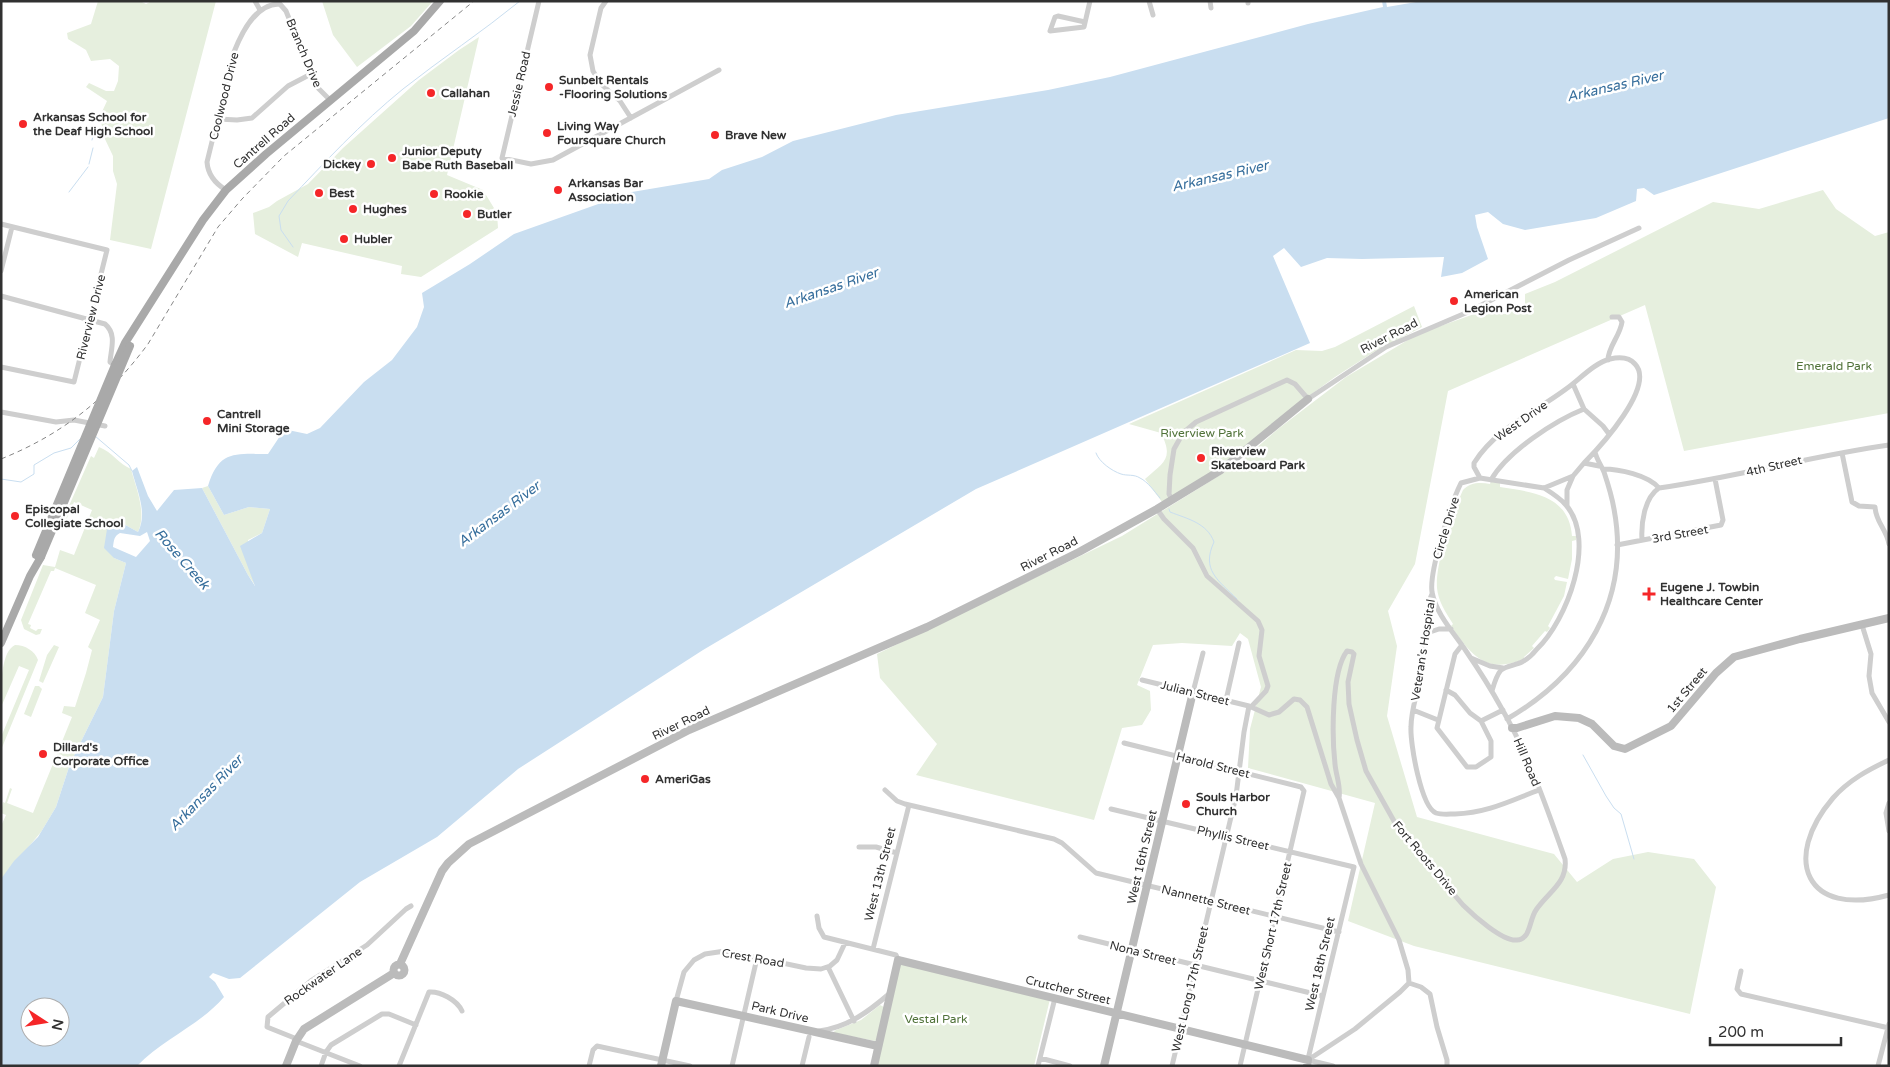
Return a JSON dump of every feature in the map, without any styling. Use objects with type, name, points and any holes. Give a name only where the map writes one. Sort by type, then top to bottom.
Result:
[{"type":"main road","name":"Cantrell Road","points":[[1,642],[136,326],[203,220],[226,190],[266,154],[414,31],[440,1]]},
{"type":"main road","name":"Cantrell Road","points":[[39,556],[114,364],[127,345]]},
{"type":"street","points":[[254,1],[260,10]]},
{"type":"street","name":"Jessie Road","points":[[539,1],[502,158],[531,164],[553,160],[631,118]]},
{"type":"street","points":[[606,1],[601,8],[590,55],[593,71],[600,84],[620,101],[631,118],[719,70]]},
{"type":"street","points":[[1085,22],[1058,16],[1054,18],[1050,31],[1084,27],[1090,1]]},
{"type":"street","points":[[1149,1],[1153,15]]},
{"type":"street","name":"Branch Drive","points":[[260,10],[271,4],[279,3],[286,11],[318,89],[330,100]]},
{"type":"street","name":"Coolwood Drive","points":[[226,190],[213,180],[207,165],[234,52],[239,40],[260,10]]},
{"type":"street","points":[[218,119],[237,120],[252,118],[288,86],[311,74]]},
{"type":"street","points":[[1,224],[12,226],[1,272]]},
{"type":"street","name":"Riverview Drive","points":[[1,367],[73,384],[107,250],[12,226]]},
{"type":"street","name":"River Road","points":[[296,1040],[311,1023],[394,973],[394,966],[400,964],[437,880],[448,863],[463,848],[475,840],[689,730],[927,627],[1079,552],[1157,509],[1232,462],[1308,399],[1386,347],[1468,312],[1569,260],[1639,228]]},
{"type":"street","points":[[1,296],[105,324],[110,329],[113,340],[110,359],[114,364]]},
{"type":"street","points":[[1567,506],[1567,490],[1573,476],[1609,434],[1633,399],[1639,386],[1640,374],[1636,365],[1629,359],[1608,360],[1609,352],[1619,335],[1622,322],[1619,317],[1612,317]]},
{"type":"street","name":"West Drive","points":[[1480,478],[1474,468],[1474,463],[1486,447],[1502,431],[1608,360]]},
{"type":"street","points":[[1172,500],[1169,486],[1174,449],[1183,433],[1191,426],[1286,380],[1293,382],[1308,399]]},
{"type":"street","points":[[1573,384],[1584,409],[1609,434]]},
{"type":"street","points":[[1490,480],[1509,458],[1526,443],[1584,409]]},
{"type":"street","points":[[1,412],[56,422],[74,420],[105,426]]},
{"type":"street","name":"4th Street","points":[[1659,488],[1770,469],[1799,460],[1889,445]]},
{"type":"street","points":[[1507,719],[1550,691],[1577,662],[1601,622],[1610,595],[1616,571],[1617,545],[1614,510],[1595,452]]},
{"type":"street","points":[[1842,452],[1850,498],[1855,505],[1875,507],[1876,518],[1887,534],[1889,544]]},
{"type":"street","points":[[1584,463],[1633,474],[1655,484],[1659,488],[1651,495],[1647,504],[1642,540]]},
{"type":"street","points":[[1544,488],[1573,476]]},
{"type":"street","points":[[1471,658],[1490,666],[1503,668],[1522,662],[1538,648],[1547,638],[1566,606],[1574,578],[1578,548],[1575,522],[1567,506],[1544,488],[1480,478]]},
{"type":"street","name":"Circle Drive","points":[[1432,593],[1436,563],[1445,528],[1461,483],[1480,478]]},
{"type":"street","name":"3rd Street","points":[[1617,545],[1719,527],[1722,524],[1722,520],[1715,479]]},
{"type":"street","points":[[1157,509],[1164,519],[1195,551],[1206,576],[1260,624],[1262,634],[1259,656],[1268,686],[1266,691],[1250,706]]},
{"type":"street","name":"Veteran's Hospital","points":[[1432,593],[1442,615],[1492,691],[1512,728]]},
{"type":"street","name":"Veteran's Hospital","points":[[1432,593],[1420,680],[1410,730],[1417,774],[1429,806],[1437,813],[1460,814],[1492,809],[1539,790]]},
{"type":"street","name":"1st Street","points":[[1512,728],[1555,716],[1578,718],[1592,724],[1614,746],[1625,748],[1671,726],[1716,673],[1734,657],[1889,618]]},
{"type":"street","points":[[1862,625],[1871,654],[1869,676],[1872,693],[1889,722]]},
{"type":"street","points":[[1427,634],[1439,629],[1451,629]]},
{"type":"street","points":[[1226,700],[1239,643]]},
{"type":"street","points":[[1446,690],[1481,721],[1491,741],[1491,757],[1472,768],[1460,759],[1438,731],[1436,725],[1455,654],[1462,645]]},
{"type":"street","name":"Fort Roots Drive","points":[[1339,798],[1340,788],[1334,748],[1335,701],[1342,663],[1346,652],[1350,651],[1354,654],[1348,682],[1348,698],[1352,720],[1364,765],[1388,812],[1406,839],[1469,911],[1511,940],[1521,940],[1526,936],[1535,910],[1555,890],[1564,874],[1565,859],[1542,796]]},
{"type":"street","name":"West 16th Street","points":[[1104,1066],[1203,653]]},
{"type":"street","points":[[1492,691],[1503,668]]},
{"type":"street","name":"Julian Street","points":[[1142,680],[1250,706]]},
{"type":"street","name":"Fort Roots Drive","points":[[1250,706],[1264,714],[1272,714],[1279,712],[1294,699],[1303,702],[1311,716],[1331,784],[1339,798],[1358,858],[1373,892],[1399,940],[1408,970],[1409,983]]},
{"type":"street","name":"West Long 17th Street","points":[[1172,1066],[1227,837],[1240,772],[1244,732],[1250,706]]},
{"type":"street","points":[[1413,710],[1438,720]]},
{"type":"street","points":[[1481,721],[1503,710]]},
{"type":"street","name":"Hill Road","points":[[1512,728],[1542,796]]},
{"type":"street","name":"Harold Street","points":[[1124,743],[1301,787]]},
{"type":"street","points":[[1888,760],[1855,778],[1833,798],[1813,829],[1806,847],[1805,861],[1807,871],[1813,883],[1823,892],[1839,900],[1861,901],[1889,895]]},
{"type":"street","name":"West Short 17th Street","points":[[1240,1066],[1304,794],[1301,787]]},
{"type":"street","name":"Nannette Street","points":[[885,790],[897,801],[909,805],[1054,839],[1062,843],[1096,873],[1339,932]]},
{"type":"street","points":[[1889,803],[1886,813],[1889,831]]},
{"type":"street","name":"West 13th Street","points":[[873,949],[909,805]]},
{"type":"street","name":"Phyllis Street","points":[[1111,810],[1354,867]]},
{"type":"street","points":[[860,848],[876,847],[897,852]]},
{"type":"street","name":"West 18th Street","points":[[1308,1063],[1354,867]]},
{"type":"street","name":"Rockwater Lane","points":[[296,1040],[267,1027],[268,1016],[312,980],[367,946],[411,906]]},
{"type":"street","name":"Crutcher Street","points":[[817,916],[819,928],[824,936],[896,955],[898,960],[1246,1044],[1308,1063],[1333,1066]]},
{"type":"street","name":"Nona Street","points":[[1080,937],[1324,996]]},
{"type":"street","points":[[845,942],[840,956],[828,967],[854,1021]]},
{"type":"street","name":"Crest Road","points":[[676,1001],[684,972],[692,962],[701,956],[721,951],[806,968],[821,969],[828,967]]},
{"type":"street","points":[[732,1066],[757,958]]},
{"type":"street","points":[[874,1066],[898,960]]},
{"type":"street","points":[[1741,970],[1737,989],[1741,994],[1888,1026],[1878,1066]]},
{"type":"street","points":[[1308,1063],[1355,1029],[1409,983],[1421,987],[1430,994],[1447,1066]]},
{"type":"street","points":[[399,1066],[429,992],[441,994],[460,1006],[462,1011]]},
{"type":"street","points":[[802,1066],[810,1034],[854,1021],[869,1012],[889,994]]},
{"type":"street","points":[[1038,1066],[1055,998]]},
{"type":"street","points":[[662,1063],[676,1001]]},
{"type":"street","name":"Park Drive","points":[[676,1001],[810,1034],[878,1046]]},
{"type":"street","points":[[320,1066],[331,1045],[382,1014],[389,1014],[416,1024]]},
{"type":"street","points":[[286,1066],[296,1040],[360,1066]]},
{"type":"street","points":[[589,1066],[593,1050],[595,1047],[600,1046],[662,1063],[690,1066]]},
{"type":"street","points":[[1040,1058],[1070,1066]]},
{"type":"green space","points":[[98,1],[140,1],[146,4],[152,1],[216,1],[151,249],[110,240],[117,184],[113,171],[113,156],[104,137],[100,116],[107,101],[86,87],[89,83],[106,91],[114,91],[118,81],[119,66],[110,59],[91,61],[86,50],[68,39],[67,33],[91,24]]},
{"type":"green space","points":[[322,1],[433,1],[411,26],[357,67],[333,35]]},
{"type":"green space","name":"Junior Deputy Babe Ruth Baseball","points":[[479,37],[447,175],[483,190],[497,213],[498,228],[421,277],[401,274],[402,266],[302,243],[298,257],[255,234],[253,213],[269,207],[308,184],[343,148],[419,80]]},
{"type":"green space","name":"Emerald Park","points":[[1823,190],[1836,209],[1875,236],[1889,232],[1889,413],[1684,451],[1645,305],[1448,391],[1415,564],[1388,611],[1397,646],[1387,716],[1417,817],[1554,854],[1577,882],[1613,859],[1648,852],[1694,859],[1716,887],[1690,1014],[1414,946],[1348,921],[1375,803],[1248,768],[1250,729],[1261,687],[1248,639],[1240,633],[1232,646],[1182,643],[1153,645],[1137,685],[1150,691],[1151,710],[1142,725],[1122,728],[1094,820],[916,775],[937,744],[880,678],[877,654],[1122,536],[1238,464],[1278,429],[1346,377],[1418,334],[1480,312],[1506,314],[1525,305],[1525,294],[1555,282],[1713,202],[1759,209]]},
{"type":"green space","name":"Riverview Park","points":[[1414,306],[1422,327],[1374,352],[1335,377],[1283,415],[1227,463],[1162,502],[1145,479],[1165,459],[1167,449],[1165,442],[1161,433],[1129,424],[1296,350],[1322,351],[1335,347]]},
{"type":"green space","points":[[99,447],[131,469],[141,509],[138,532],[120,522],[107,529],[114,558],[126,563],[114,611],[103,697],[70,764],[56,807],[41,832],[1,880],[1,826],[6,815],[1,813],[3,802],[5,803],[10,788],[12,789],[7,803],[33,813],[72,717],[62,713],[64,706],[75,707],[92,650],[88,647],[100,620],[85,613],[96,585],[55,568],[54,571],[51,571],[28,624],[31,625],[30,628],[36,631],[42,629],[40,634],[36,635],[24,629],[21,620],[43,565],[55,567],[60,550],[74,555],[92,510],[74,502],[64,525],[61,524],[91,456],[94,458]]},
{"type":"green space","points":[[1491,481],[1500,483],[1500,487],[1524,491],[1547,498],[1564,512],[1569,522],[1572,536],[1576,536],[1576,540],[1572,541],[1572,559],[1568,579],[1556,576],[1554,578],[1555,580],[1567,582],[1564,596],[1548,626],[1550,628],[1532,646],[1534,648],[1524,659],[1499,665],[1481,659],[1466,646],[1451,626],[1453,624],[1441,602],[1437,588],[1442,552],[1454,511],[1463,490],[1472,484],[1490,484]]},
{"type":"green space","points":[[208,486],[224,515],[249,507],[270,509],[262,533],[248,540],[257,588],[248,575],[202,488]]},
{"type":"green space","points":[[15,645],[29,649],[38,660],[1,750],[1,737],[29,670],[19,666],[1,707],[1,682],[4,663],[6,655]]},
{"type":"green space","points":[[54,645],[59,647],[43,683],[39,681],[47,655]]},
{"type":"green space","points":[[35,686],[39,686],[42,689],[31,717],[24,714]]},
{"type":"green space","name":"Vestal Park","points":[[899,964],[1050,999],[1034,1066],[876,1066]]},
{"type":"green space","points":[[880,1005],[884,1007],[875,1041],[835,1033],[834,1031],[861,1020]]},
{"type":"water","name":"Arkansas River","points":[[1382,1],[1386,1],[1387,7],[1422,1],[1889,1],[1889,118],[1654,195],[1644,188],[1637,189],[1636,201],[1596,218],[1525,230],[1503,224],[1488,212],[1475,215],[1488,259],[1462,273],[1441,277],[1444,257],[1327,258],[1301,267],[1284,248],[1273,256],[1310,343],[976,489],[703,650],[518,769],[437,837],[360,882],[240,978],[229,979],[213,973],[209,977],[215,982],[224,997],[204,1016],[147,1056],[137,1066],[1,1066],[1,879],[14,861],[38,837],[56,807],[70,764],[103,697],[114,611],[126,563],[114,558],[104,548],[107,529],[120,522],[138,532],[141,525],[142,510],[132,471],[137,467],[148,496],[157,511],[174,490],[202,488],[255,586],[240,546],[262,533],[270,509],[249,507],[224,515],[208,486],[217,466],[230,456],[268,454],[280,436],[288,430],[307,434],[320,428],[364,382],[392,360],[417,327],[424,307],[422,293],[470,264],[514,234],[632,192],[709,179],[722,170],[762,157],[793,141],[896,115],[1048,90],[1110,77],[1308,24],[1383,7]],"holes":[[[147,532],[150,541],[136,557],[113,547],[115,537],[120,533],[140,536]]]},
{"type":"waterway","points":[[293,247],[281,230],[279,216],[288,201],[387,102],[520,1]]},
{"type":"waterway","points":[[92,140],[94,132]]},
{"type":"waterway","points":[[89,164],[93,148]]},
{"type":"waterway","points":[[69,192],[88,167]]},
{"type":"waterway","name":"Rose Creek","points":[[95,436],[129,465],[132,471]]},
{"type":"waterway","name":"Rose Creek","points":[[1,479],[21,482],[34,474],[34,465],[54,453],[71,448],[81,438]]},
{"type":"waterway","points":[[1096,453],[1103,463],[1114,471],[1143,480],[1160,498]]},
{"type":"waterway","points":[[1169,509],[1170,512],[1190,520],[1207,530],[1214,542],[1209,560],[1214,574],[1237,599]]},
{"type":"waterway","points":[[1583,755],[1606,796],[1614,808],[1621,814],[1634,859]]},
{"type":"railway","points":[[1,459],[64,426],[100,398],[148,344],[218,227],[242,199],[284,156],[474,1]]},
{"type":"place","name":"Sunbelt Rentals -Flooring Solutions","points":[[549,87]]},
{"type":"place","name":"Callahan","points":[[431,93]]},
{"type":"place","name":"Arkansas School for the Deaf High School","points":[[23,124]]},
{"type":"place","name":"Living Way Foursquare Church","points":[[547,133]]},
{"type":"place","name":"Brave New","points":[[715,135]]},
{"type":"place","name":"Junior Deputy Babe Ruth Baseball","points":[[392,158]]},
{"type":"place","name":"Dickey","points":[[371,164]]},
{"type":"place","name":"Arkansas Bar Association","points":[[558,190]]},
{"type":"place","name":"Best","points":[[319,193]]},
{"type":"place","name":"Rookie","points":[[434,194]]},
{"type":"place","name":"Hughes","points":[[353,209]]},
{"type":"place","name":"Butler","points":[[467,214]]},
{"type":"place","name":"Hubler","points":[[344,239]]},
{"type":"place","name":"American Legion Post","points":[[1454,301]]},
{"type":"place","name":"Cantrell Mini Storage","points":[[207,421]]},
{"type":"place","name":"Riverview Skateboard Park","points":[[1201,458]]},
{"type":"place","name":"Episcopal Collegiate School","points":[[15,516]]},
{"type":"place","name":"Eugene J. Towbin Healthcare Center","points":[[1649,594]]},
{"type":"place","name":"Dillard's Corporate Office","points":[[43,754]]},
{"type":"place","name":"AmeriGas","points":[[645,779]]},
{"type":"place","name":"Souls Harbor Church","points":[[1186,804]]}]
